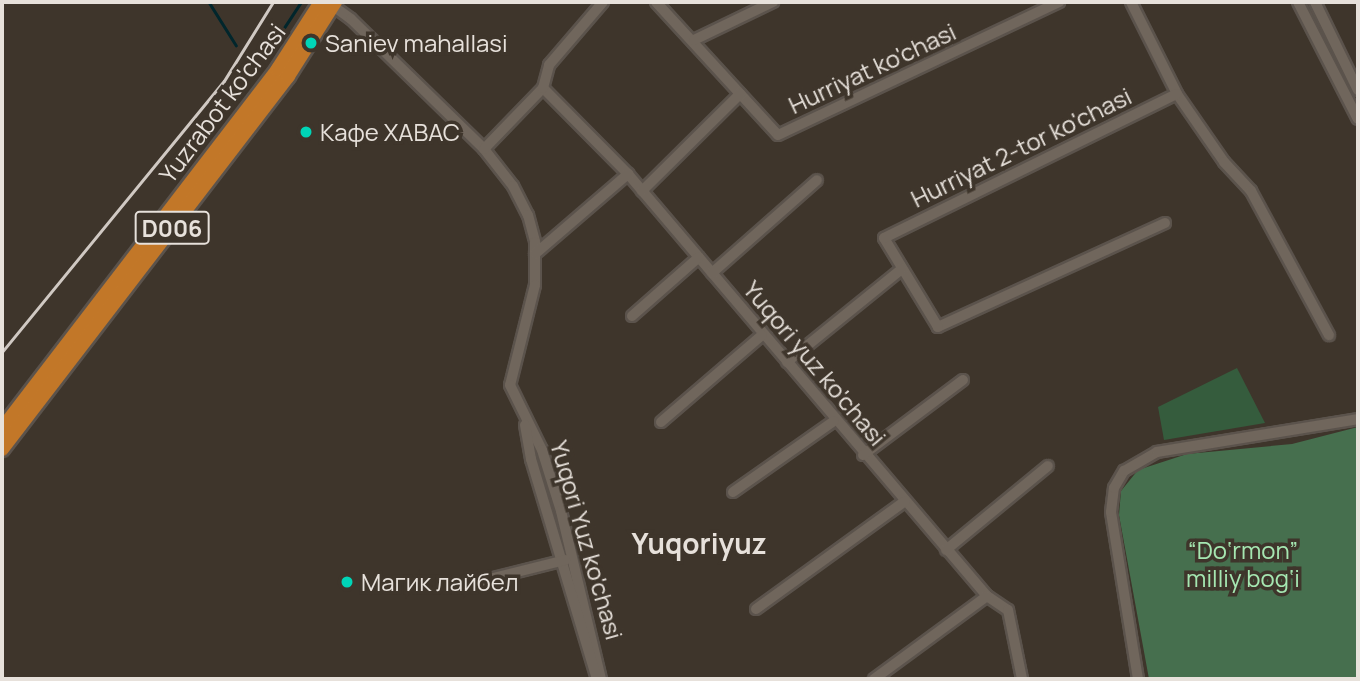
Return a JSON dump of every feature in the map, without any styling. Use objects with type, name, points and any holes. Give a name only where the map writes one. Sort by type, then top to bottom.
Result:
[{"type":"main road","name":"Yuzrabot ko'chasi","points":[[2,449],[239,130],[329,3]]},
{"type":"main road","name":"Yuzrabot ko'chasi","points":[[2,429],[239,130]]},
{"type":"street","points":[[484,149],[544,88],[549,65],[603,2]]},
{"type":"street","points":[[642,191],[740,94],[694,40],[656,2]]},
{"type":"street","points":[[694,40],[773,2]]},
{"type":"street","name":"Hurriyat ko'chasi","points":[[740,94],[778,135],[1059,2]]},
{"type":"street","points":[[1131,2],[1177,94],[1224,162],[1251,191],[1329,335]]},
{"type":"street","points":[[1298,2],[1358,119]]},
{"type":"street","points":[[1315,2],[1358,90]]},
{"type":"street","name":"Yuqori Yuz ko'chasi","points":[[329,3],[484,149],[522,202],[535,254],[535,285],[510,385],[542,450],[574,557],[599,679]]},
{"type":"street","points":[[1339,82],[1352,76]]},
{"type":"street","name":"Yuqori yuz ko'chasi","points":[[544,88],[628,174],[834,421],[946,550],[987,596],[1009,612],[1022,679]]},
{"type":"street","name":"Hurriyat 2-tor ko'chasi","points":[[902,269],[884,238],[1177,94]]},
{"type":"street","points":[[535,254],[628,174]]},
{"type":"street","points":[[712,273],[817,180]]},
{"type":"street","points":[[787,362],[902,269],[939,327],[1165,223]]},
{"type":"street","points":[[632,316],[699,257]]},
{"type":"street","points":[[661,422],[762,335]]},
{"type":"street","points":[[863,455],[963,380]]},
{"type":"street","name":"Yuqori Yuz ko'chasi","points":[[523,415],[561,561],[599,679]]},
{"type":"street","points":[[1138,679],[1111,512],[1114,488],[1129,466],[1157,452],[1358,419]]},
{"type":"street","points":[[733,492],[834,421]]},
{"type":"street","points":[[946,550],[1048,466]]},
{"type":"street","points":[[756,610],[905,501]]},
{"type":"street","points":[[473,583],[574,557]]},
{"type":"street","points":[[874,679],[987,596]]},
{"type":"green space","points":[[1237,368],[1265,423],[1164,440],[1158,407]]},
{"type":"green space","name":"“Do‘rmon” milliy bog‘i","points":[[1358,427],[1358,679],[1149,679],[1119,515],[1121,491],[1138,470],[1187,454],[1292,444]]},
{"type":"waterway","points":[[209,2],[236,45]]},
{"type":"waterway","points":[[278,37],[301,2]]},
{"type":"railway","points":[[2,352],[224,81],[273,2]]},
{"type":"place","name":"Saniev mahallasi","points":[[311,43]]},
{"type":"place","name":"Кафе ХАВАС","points":[[306,132]]},
{"type":"place","name":"Магик лайбел","points":[[347,582]]},
{"type":"district","name":"Yuqoriyuz","points":[[699,543]]}]
